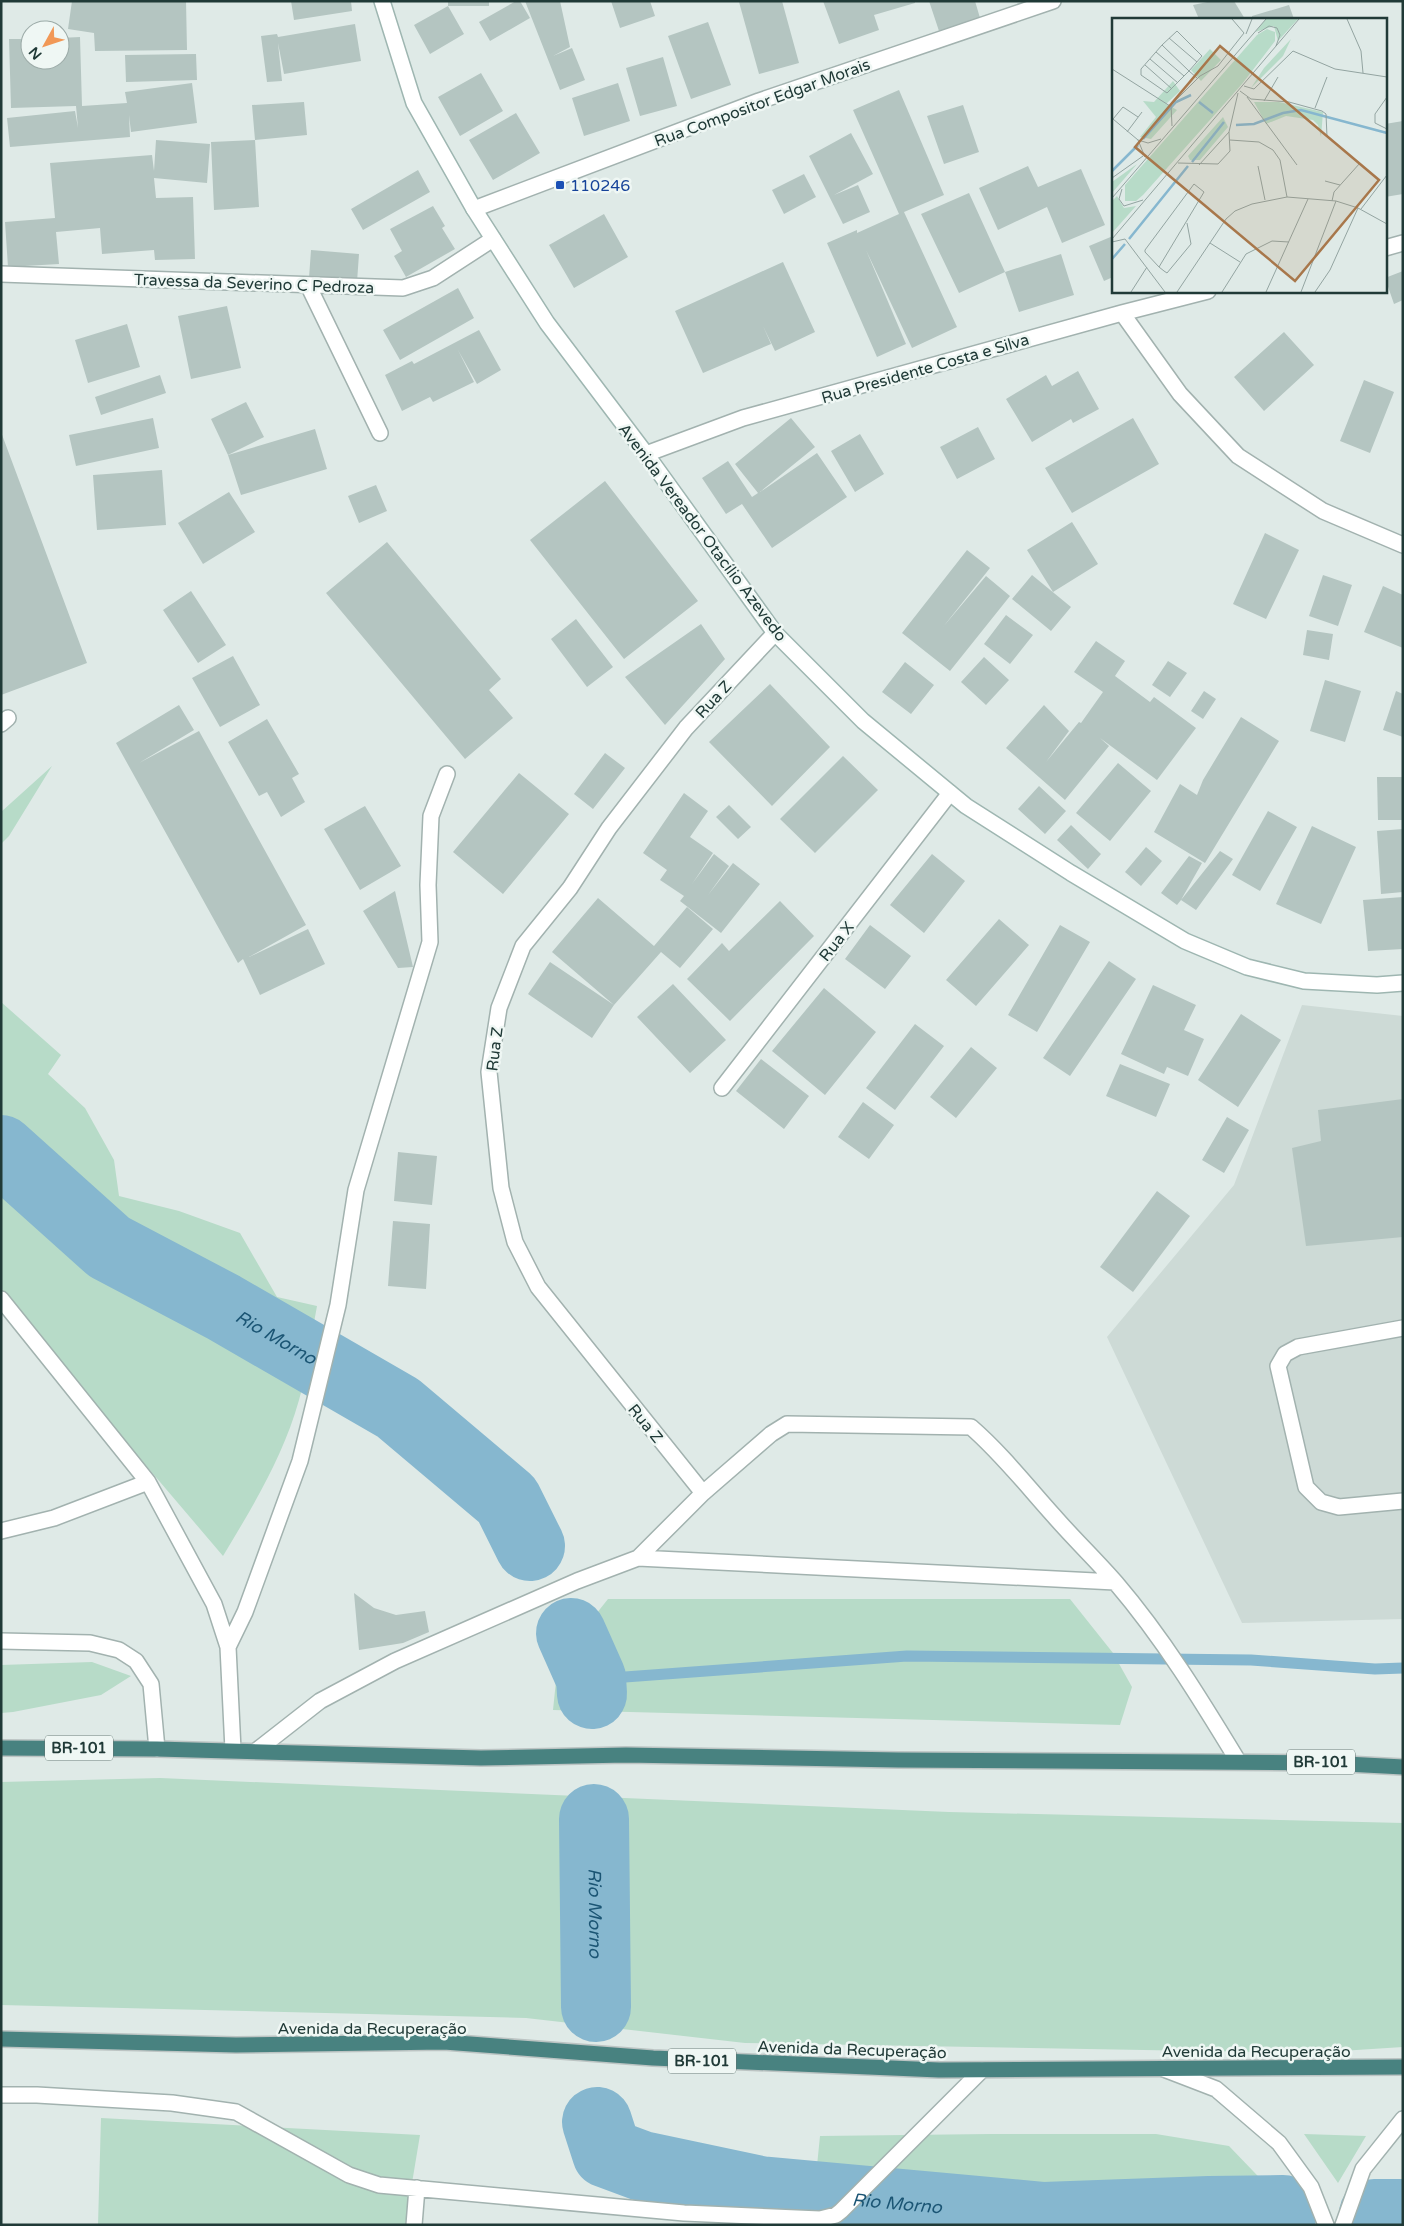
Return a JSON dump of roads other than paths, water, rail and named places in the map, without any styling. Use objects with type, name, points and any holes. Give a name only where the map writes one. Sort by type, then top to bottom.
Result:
[{"type":"highway","name":"BR-101","points":[[1,1748],[232,1750],[481,1758],[626,1755],[898,1760],[1326,1762],[1403,1768]]},
{"type":"highway","name":"Avenida da Recuperação","points":[[1,2039],[236,2045],[444,2042],[738,2063],[939,2070],[1403,2068]]},
{"type":"street","name":"Avenida Vereador Otacílio Azevedo","points":[[382,1],[414,103],[474,209],[547,323],[646,454],[775,633],[863,721],[966,806],[1071,873],[1185,941],[1247,967],[1304,981],[1377,985],[1403,983]]},
{"type":"street","name":"Rua Compositor Edgar Morais","points":[[474,209],[759,101],[1053,1]]},
{"type":"street","name":"Travessa da Severino C Pedroza","points":[[1,274],[403,288],[433,278],[493,239]]},
{"type":"street","points":[[1386,248],[1403,243]]},
{"type":"street","points":[[308,285],[380,433]]},
{"type":"street","name":"Rua Presidente Costa e Silva","points":[[646,454],[743,418],[1204,292]]},
{"type":"street","points":[[1122,313],[1180,394],[1238,456],[1322,511],[1403,546]]},
{"type":"street","name":"Rua Z","points":[[703,1493],[538,1287],[515,1242],[501,1188],[489,1072],[499,1008],[523,946],[570,888],[609,828],[686,728],[775,633]]},
{"type":"street","points":[[228,1646],[245,1612],[300,1461],[338,1305],[356,1190],[430,942],[428,886],[431,816],[447,774]]},
{"type":"street","name":"Rua X","points":[[722,1088],[950,793]]},
{"type":"street","points":[[1,1299],[148,1482],[214,1604],[228,1646],[232,1750]]},
{"type":"street","points":[[1403,1328],[1298,1348],[1285,1354],[1278,1366],[1306,1487],[1321,1502],[1339,1507],[1403,1501]]},
{"type":"street","points":[[638,1558],[703,1493],[770,1434],[787,1424],[971,1427],[990,1443],[1074,1539],[1115,1582],[1197,1694],[1238,1761]]},
{"type":"street","points":[[1,1531],[54,1518],[148,1482]]},
{"type":"street","points":[[256,1751],[320,1701],[395,1661],[577,1581],[638,1558],[1115,1582]]},
{"type":"street","points":[[1,1641],[90,1644],[119,1650],[136,1661],[152,1684],[157,1749]]},
{"type":"street","points":[[1163,2069],[1216,2089],[1279,2143],[1311,2187],[1326,2225]]},
{"type":"street","points":[[1,2095],[37,2095],[172,2103],[236,2112],[349,2175],[379,2185],[684,2213],[837,2220],[851,2201],[982,2070]]},
{"type":"street","points":[[1343,2225],[1364,2169],[1403,2119]]},
{"type":"street","points":[[414,2225],[417,2188]]},
{"type":"waterway","name":"Rio Morno","points":[[1,1150],[109,1247],[223,1307],[398,1408],[507,1500],[530,1546]]},
{"type":"waterway","name":"Rio Morno","points":[[571,1633],[591,1678],[592,1694]]},
{"type":"waterway","points":[[588,1668],[606,1674],[625,1677],[907,1656],[1251,1660],[1375,1669],[1403,1668]]},
{"type":"waterway","name":"Rio Morno","points":[[594,1819],[596,2007]]},
{"type":"waterway","name":"Rio Morno","points":[[597,2122],[607,2153],[642,2166],[760,2191],[1044,2217],[1283,2210]]},
{"type":"waterway","name":"Rio Morno","points":[[1374,2214],[1403,2214]]},
{"type":"place","name":"110246","points":[[560,185]]}]
